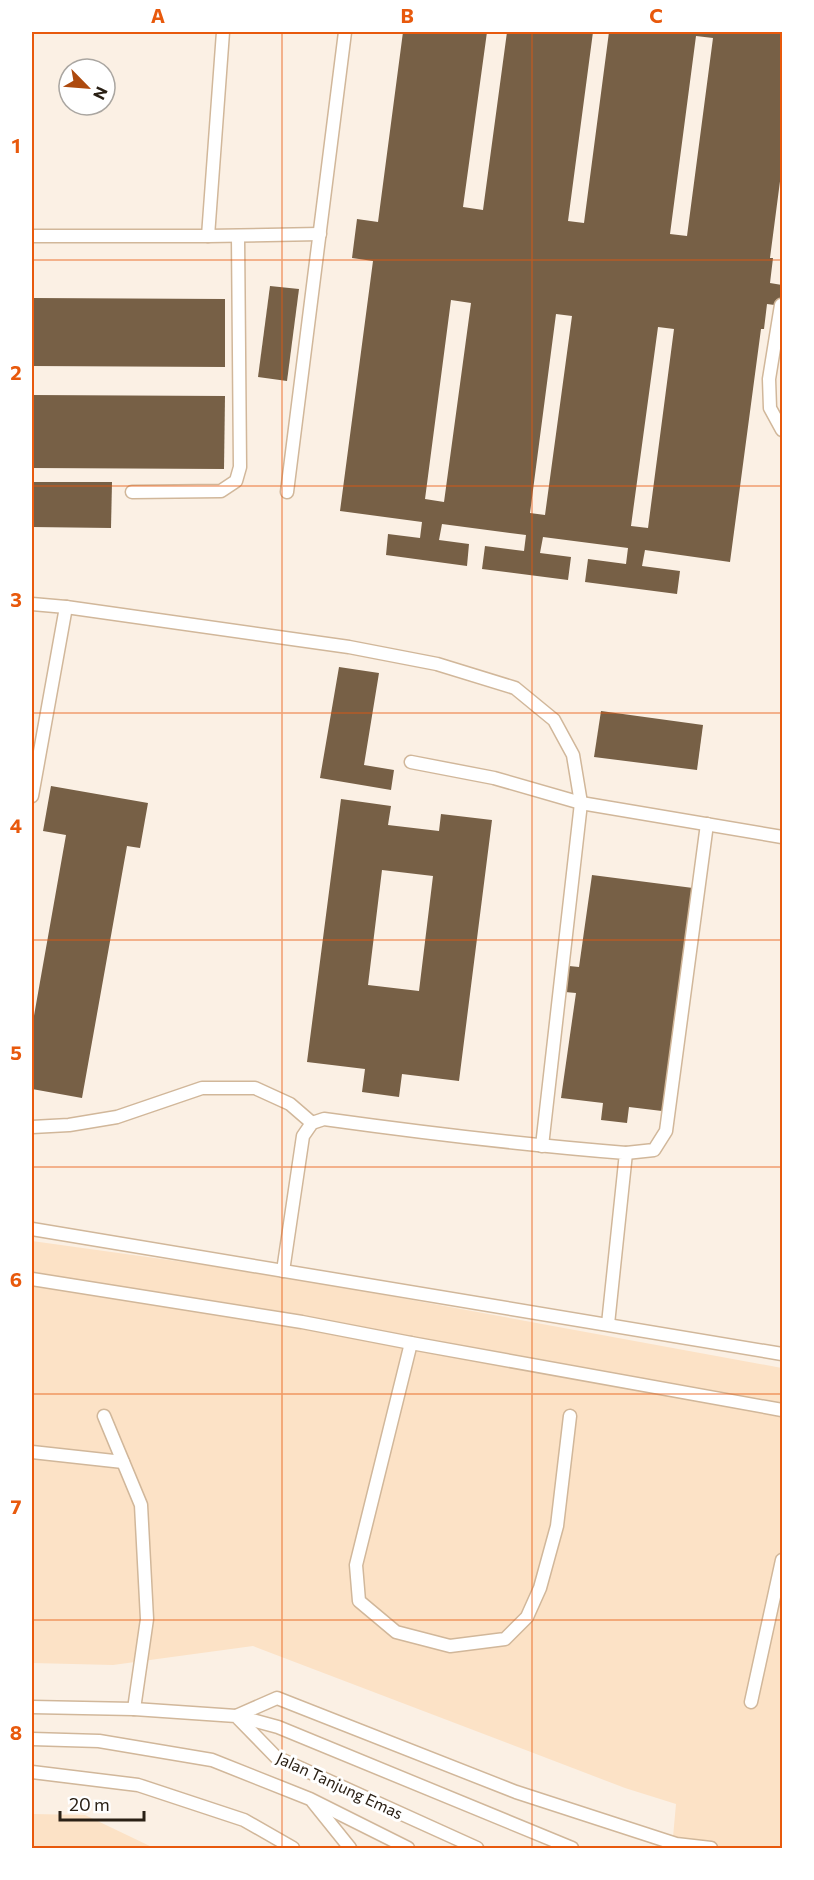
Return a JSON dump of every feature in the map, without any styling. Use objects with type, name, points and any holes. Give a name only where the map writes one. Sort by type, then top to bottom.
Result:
[{"type":"lane","points":[[208,236],[223,32]]},
{"type":"lane","points":[[287,492],[345,32]]},
{"type":"lane","points":[[32,236],[320,234]]},
{"type":"lane","points":[[132,492],[221,491],[236,481],[240,467],[238,236]]},
{"type":"lane","points":[[781,305],[769,378],[770,408],[783,430]]},
{"type":"lane","points":[[32,604],[349,647],[436,664],[515,688],[554,720],[573,755],[581,803],[542,1146]]},
{"type":"lane","points":[[32,796],[66,607]]},
{"type":"lane","points":[[411,762],[494,778],[581,803],[783,837]]},
{"type":"lane","points":[[283,1271],[303,1136],[312,1123],[324,1119],[542,1146],[626,1153],[654,1150],[666,1131],[707,824]]},
{"type":"lane","points":[[32,1127],[69,1125],[117,1117],[202,1088],[255,1088],[290,1104],[312,1123]]},
{"type":"lane","points":[[608,1324],[626,1153]]},
{"type":"lane","points":[[32,1229],[783,1354]]},
{"type":"lane","points":[[32,1279],[302,1322],[783,1410]]},
{"type":"lane","points":[[411,1343],[356,1565],[359,1601],[396,1632],[450,1646],[505,1640],[527,1617],[540,1588],[557,1526],[570,1416]]},
{"type":"lane","points":[[104,1416],[141,1505],[147,1619],[134,1709]]},
{"type":"lane","points":[[32,1452],[123,1462]]},
{"type":"lane","points":[[752,1702],[783,1560]]},
{"type":"lane","points":[[236,1716],[277,1698],[516,1792],[676,1844],[711,1848]]},
{"type":"lane","points":[[32,1707],[134,1709],[236,1716],[278,1727],[572,1848]]},
{"type":"lane","name":"Jalan Tanjung Emas","points":[[236,1716],[276,1757],[477,1848]]},
{"type":"lane","name":"Jalan Tanjung Emas","points":[[32,1739],[99,1741],[212,1760],[310,1799],[408,1848]]},
{"type":"lane","points":[[32,1772],[138,1785],[244,1820],[293,1848]]},
{"type":"lane","points":[[310,1799],[350,1848]]},
{"type":"shaded area","points":[[32,1241],[270,1274],[782,1368],[782,1848],[672,1848],[676,1804],[625,1788],[253,1646],[113,1665],[32,1663]]},
{"type":"shaded area","points":[[32,1814],[85,1815],[154,1848],[32,1848]]},
{"type":"building","points":[[403,32],[487,32],[463,207],[483,210],[507,32],[593,32],[568,221],[584,223],[609,32],[782,32],[782,166],[770,258],[773,258],[770,283],[782,285],[782,306],[767,304],[764,329],[761,329],[730,562],[645,550],[642,566],[680,571],[677,594],[585,582],[588,559],[626,564],[628,548],[543,537],[540,553],[571,557],[568,580],[482,569],[485,546],[524,551],[526,535],[442,524],[439,540],[469,544],[467,566],[386,555],[388,534],[420,538],[422,522],[340,511],[373,261],[352,258],[357,219],[378,222]],"holes":[[[696,36],[713,38],[687,236],[670,234]],[[451,300],[471,303],[444,502],[425,499]],[[556,314],[572,316],[545,515],[530,513]],[[658,327],[674,329],[648,528],[631,526]]]},
{"type":"building","points":[[270,286],[299,289],[287,381],[258,377]]},
{"type":"building","points":[[32,298],[225,299],[225,367],[32,366]]},
{"type":"building","points":[[32,395],[225,396],[224,469],[32,468]]},
{"type":"building","points":[[32,482],[112,482],[111,528],[32,527]]},
{"type":"building","points":[[339,667],[379,673],[364,765],[394,770],[391,790],[320,778]]},
{"type":"building","points":[[601,711],[703,725],[697,770],[594,757]]},
{"type":"building","points":[[51,786],[148,803],[140,848],[127,846],[82,1098],[32,1089],[32,1027],[66,835],[43,831]]},
{"type":"building","points":[[341,799],[391,806],[388,825],[439,831],[441,814],[492,820],[459,1081],[402,1074],[399,1097],[362,1092],[365,1069],[307,1062]],"holes":[[[382,870],[433,876],[419,991],[368,985]]]},
{"type":"building","points":[[592,875],[693,888],[662,1111],[629,1107],[627,1123],[601,1120],[603,1103],[561,1098],[576,993],[565,992],[569,966],[579,967]]}]
